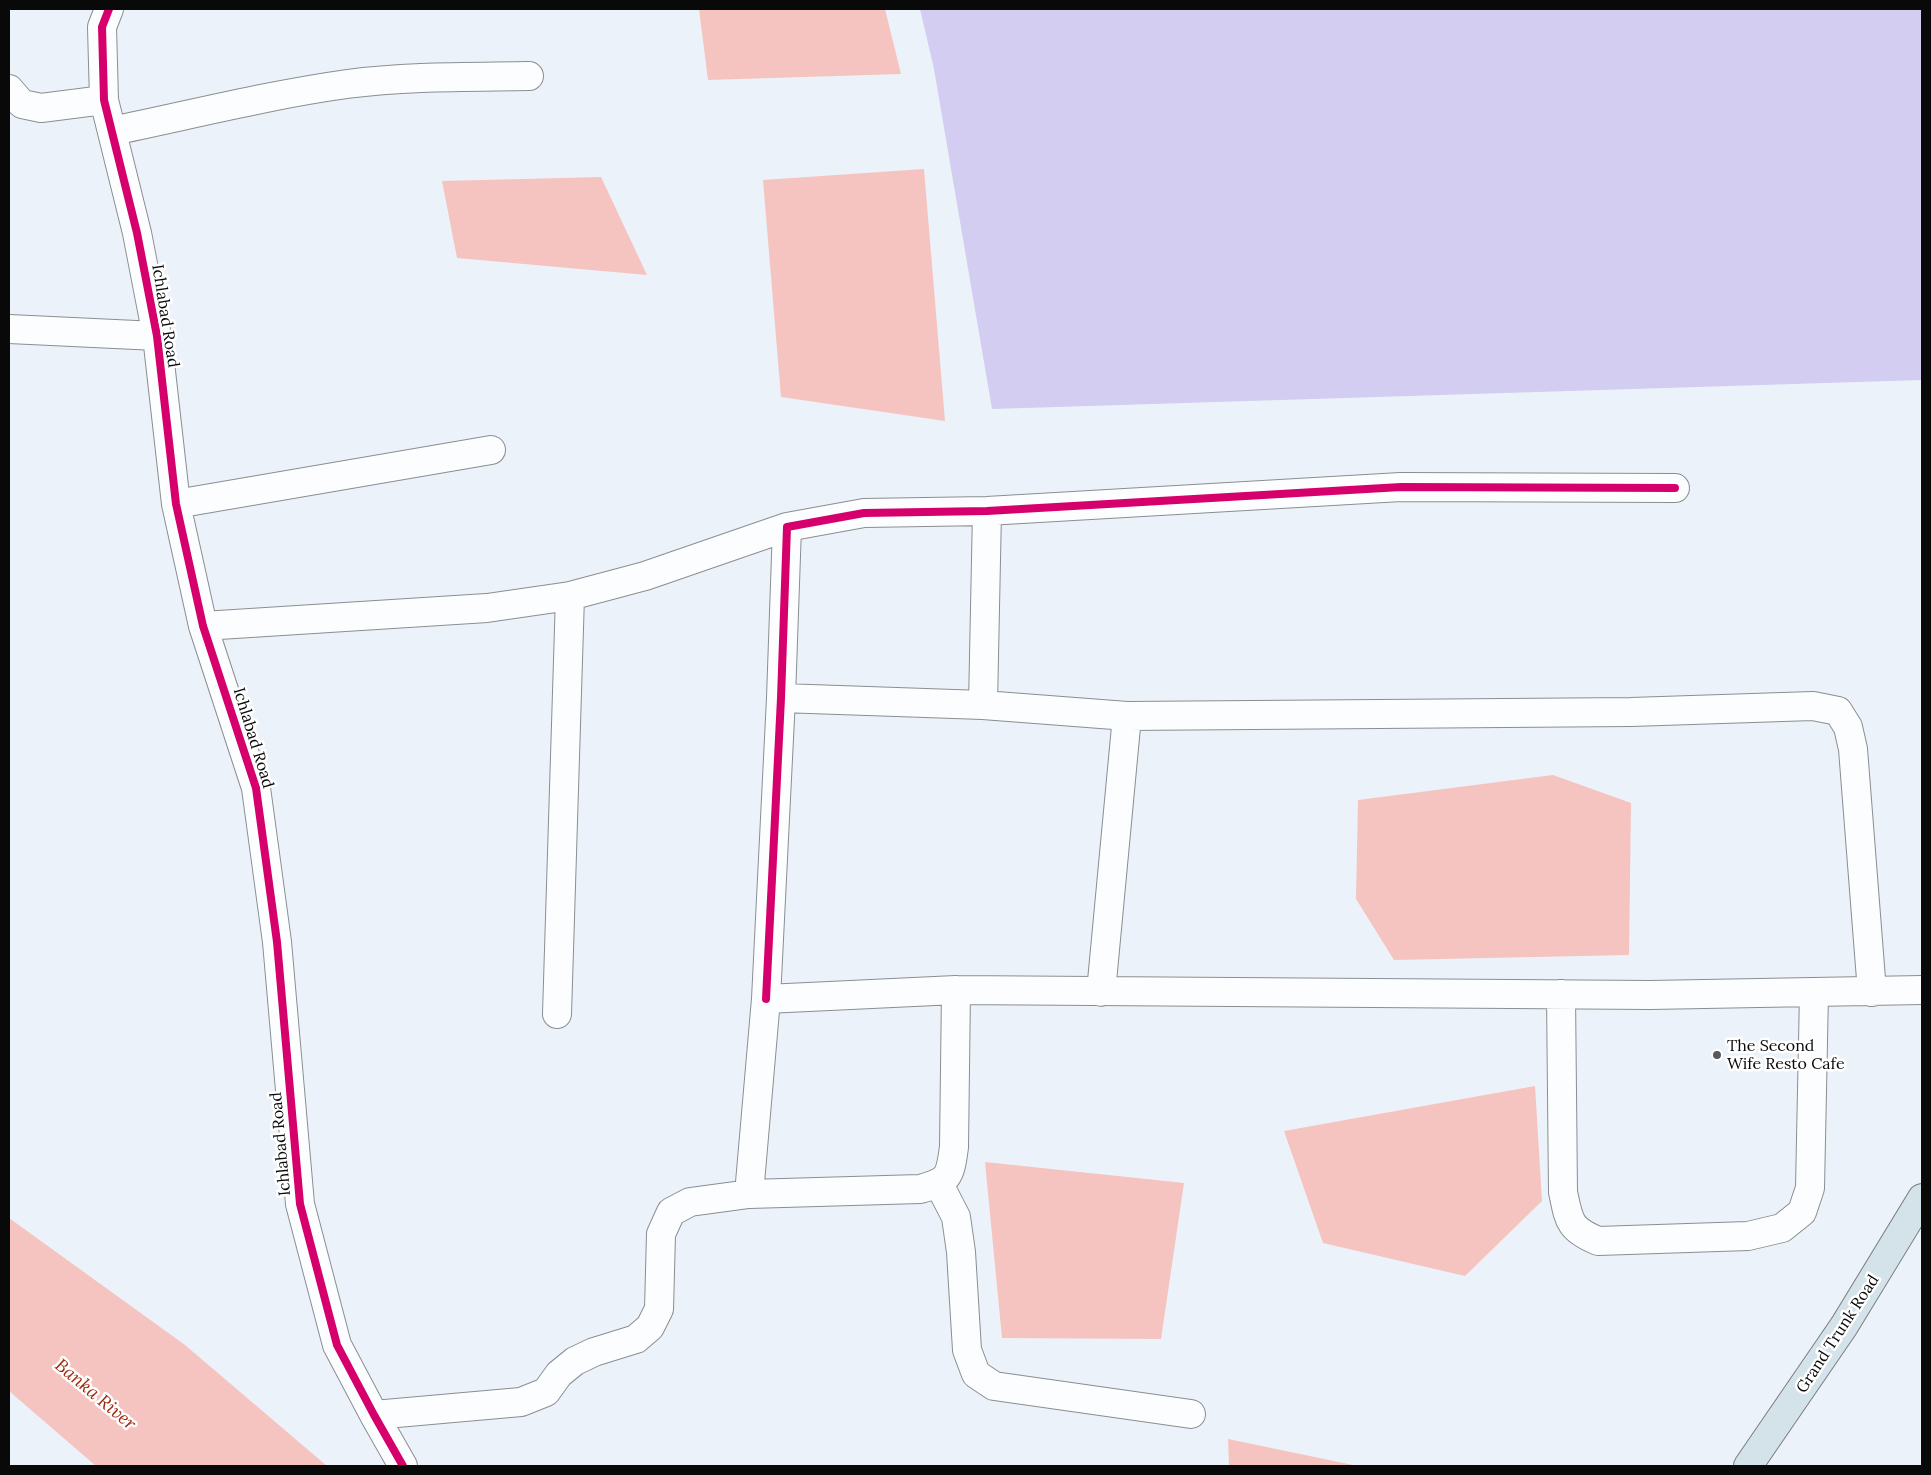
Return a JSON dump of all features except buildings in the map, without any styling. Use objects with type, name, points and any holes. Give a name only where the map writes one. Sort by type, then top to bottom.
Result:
[{"type":"highway","name":"Grand Trunk Road","points":[[1748,1466],[1844,1326],[1922,1198]]},
{"type":"street","name":"Ichlabad Road","points":[[109,9],[102,27],[104,100],[137,233],[156,336],[176,504],[203,626],[256,788],[276,942],[300,1204],[337,1345],[403,1466]]},
{"type":"street","points":[[112,131],[348,84],[424,78],[529,76]]},
{"type":"street","points":[[9,89],[22,104],[41,108],[104,100]]},
{"type":"street","points":[[9,330],[156,336]]},
{"type":"street","points":[[176,504],[490,450]]},
{"type":"street","points":[[203,626],[487,608],[570,596],[645,576],[787,527],[864,513],[987,511],[1401,487],[1674,488]]},
{"type":"street","points":[[983,704],[987,511]]},
{"type":"street","points":[[749,1194],[766,999],[781,698],[787,527]]},
{"type":"street","points":[[557,1014],[570,596]]},
{"type":"street","points":[[781,698],[983,704],[1127,716],[1630,712],[1813,706],[1838,711],[1848,727],[1853,749],[1872,992]]},
{"type":"street","points":[[1100,992],[1127,716]]},
{"type":"street","points":[[766,999],[956,990],[1561,994],[1814,993],[1922,990]]},
{"type":"street","points":[[374,1415],[521,1402],[546,1392],[558,1374],[575,1361],[594,1352],[636,1339],[650,1327],[659,1309],[661,1234],[671,1212],[690,1202],[749,1194],[920,1189],[939,1184],[951,1172],[954,1147],[956,990]]},
{"type":"street","points":[[1561,994],[1563,1192],[1568,1218],[1580,1234],[1598,1241],[1748,1236],[1782,1228],[1802,1212],[1810,1188],[1814,993]]},
{"type":"street","points":[[939,1184],[956,1217],[961,1252],[966,1350],[976,1374],[994,1386],[1191,1414]]},
{"type":"shaded area","points":[[920,9],[1922,9],[1922,380],[992,409],[934,69]]},
{"type":"water","points":[[699,9],[885,9],[901,74],[708,80]]},
{"type":"water","points":[[924,169],[945,421],[781,397],[763,180]]},
{"type":"water","points":[[601,177],[647,275],[457,258],[442,181]]},
{"type":"water","points":[[1553,775],[1631,803],[1629,955],[1394,960],[1356,899],[1358,800]]},
{"type":"water","points":[[1535,1086],[1542,1201],[1465,1276],[1323,1243],[1284,1131]]},
{"type":"water","points":[[985,1162],[1184,1183],[1161,1339],[1002,1338]]},
{"type":"water","name":"Banka River","points":[[9,1218],[185,1345],[327,1466],[96,1466],[9,1391]]},
{"type":"water","points":[[1228,1439],[1358,1466],[1229,1466]]},
{"type":"cycle path","points":[[109,9],[102,27],[104,100],[137,233],[157,336],[176,504],[203,626],[256,788],[277,942],[300,1204],[337,1345],[403,1466]]},
{"type":"cycle path","points":[[766,999],[781,698],[787,527],[864,513],[987,511],[1401,487],[1675,488]]},
{"type":"place","name":"The Second Wife Resto Cafe","points":[[1717,1055]]}]
